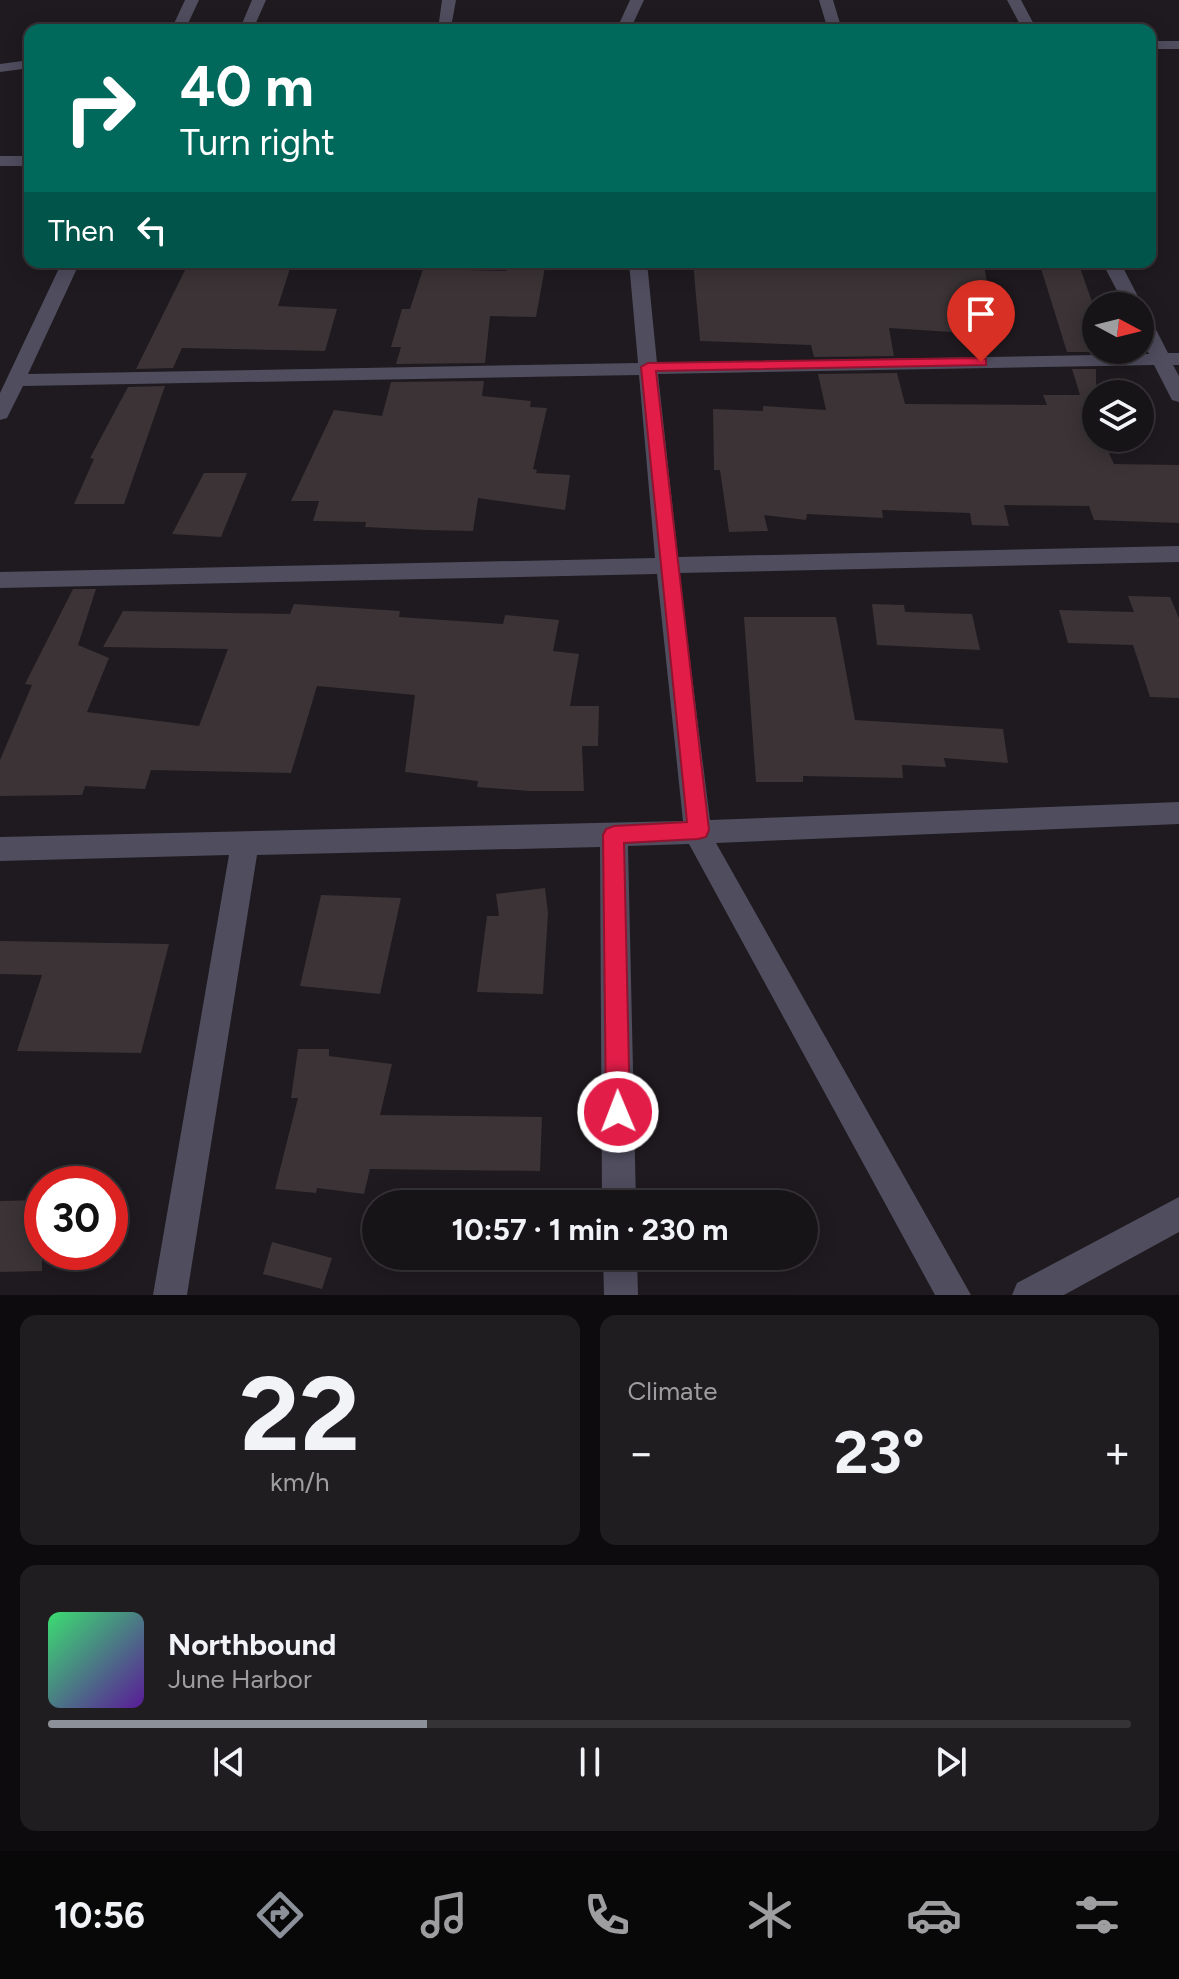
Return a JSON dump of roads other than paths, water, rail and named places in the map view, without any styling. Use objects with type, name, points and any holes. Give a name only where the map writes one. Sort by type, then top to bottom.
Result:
[{"type":"street","points":[[181,24],[192,0]]},
{"type":"street","points":[[249,24],[259,0]]},
{"type":"street","points":[[445,24],[449,0]]},
{"type":"street","points":[[626,24],[637,0]]},
{"type":"street","points":[[826,0],[833,24]]},
{"type":"street","points":[[1014,0],[1027,24]]},
{"type":"street","points":[[1156,45],[1179,45]]},
{"type":"street","points":[[0,68],[24,65]]},
{"type":"street","points":[[1,162],[24,161]]},
{"type":"street","points":[[0,414],[68,268]]},
{"type":"street","points":[[639,268],[667,564],[698,830],[704,847],[954,1295]]},
{"type":"street","points":[[1114,268],[1127,292]]},
{"type":"street","points":[[1154,335],[1171,359],[1179,396]]},
{"type":"street","points":[[16,380],[1171,359]]},
{"type":"street","points":[[0,580],[1179,554]]},
{"type":"street","points":[[0,849],[614,835],[1179,813]]},
{"type":"street","points":[[614,835],[619,1190]]},
{"type":"street","points":[[170,1295],[245,843]]},
{"type":"street","points":[[1029,1295],[1179,1214]]},
{"type":"street","points":[[620,1270],[621,1295]]}]
